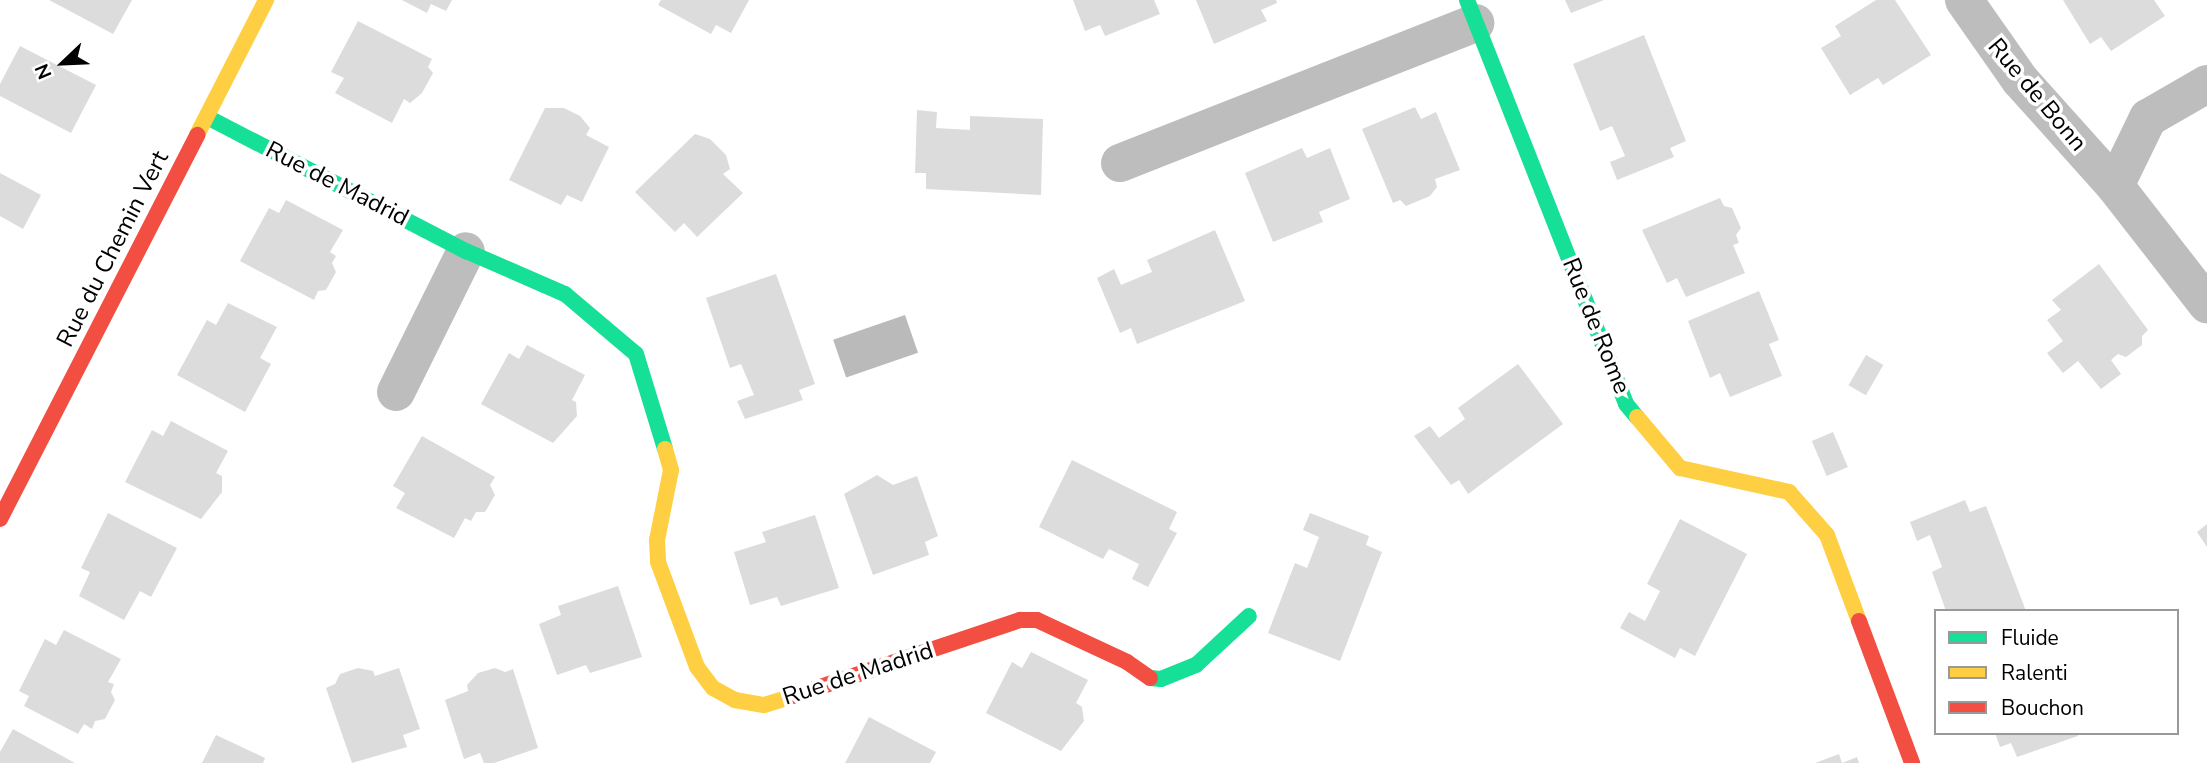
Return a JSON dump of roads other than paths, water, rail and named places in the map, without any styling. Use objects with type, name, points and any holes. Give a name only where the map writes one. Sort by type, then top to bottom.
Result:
[{"type":"street","name":"Rue de Bonn","points":[[1964,0],[2020,80],[2115,186],[2207,304]]},
{"type":"street","name":"Rue du Chemin Vert","points":[[0,519],[207,117],[255,4]]},
{"type":"street","name":"Rue de Rome","points":[[1120,163],[1471,11],[1626,404],[1680,468],[1789,492],[1827,535],[1912,763]]},
{"type":"street","points":[[2115,186],[2148,118],[2207,84]]},
{"type":"street","name":"Rue de Madrid","points":[[207,117],[466,251],[565,294],[636,354],[671,470],[657,540],[658,562],[697,667],[713,688],[735,700],[764,705],[1020,620],[1037,620],[1127,662],[1145,677],[1178,674],[1196,665],[1249,617]]},
{"type":"street","points":[[396,391],[466,251]]}]
